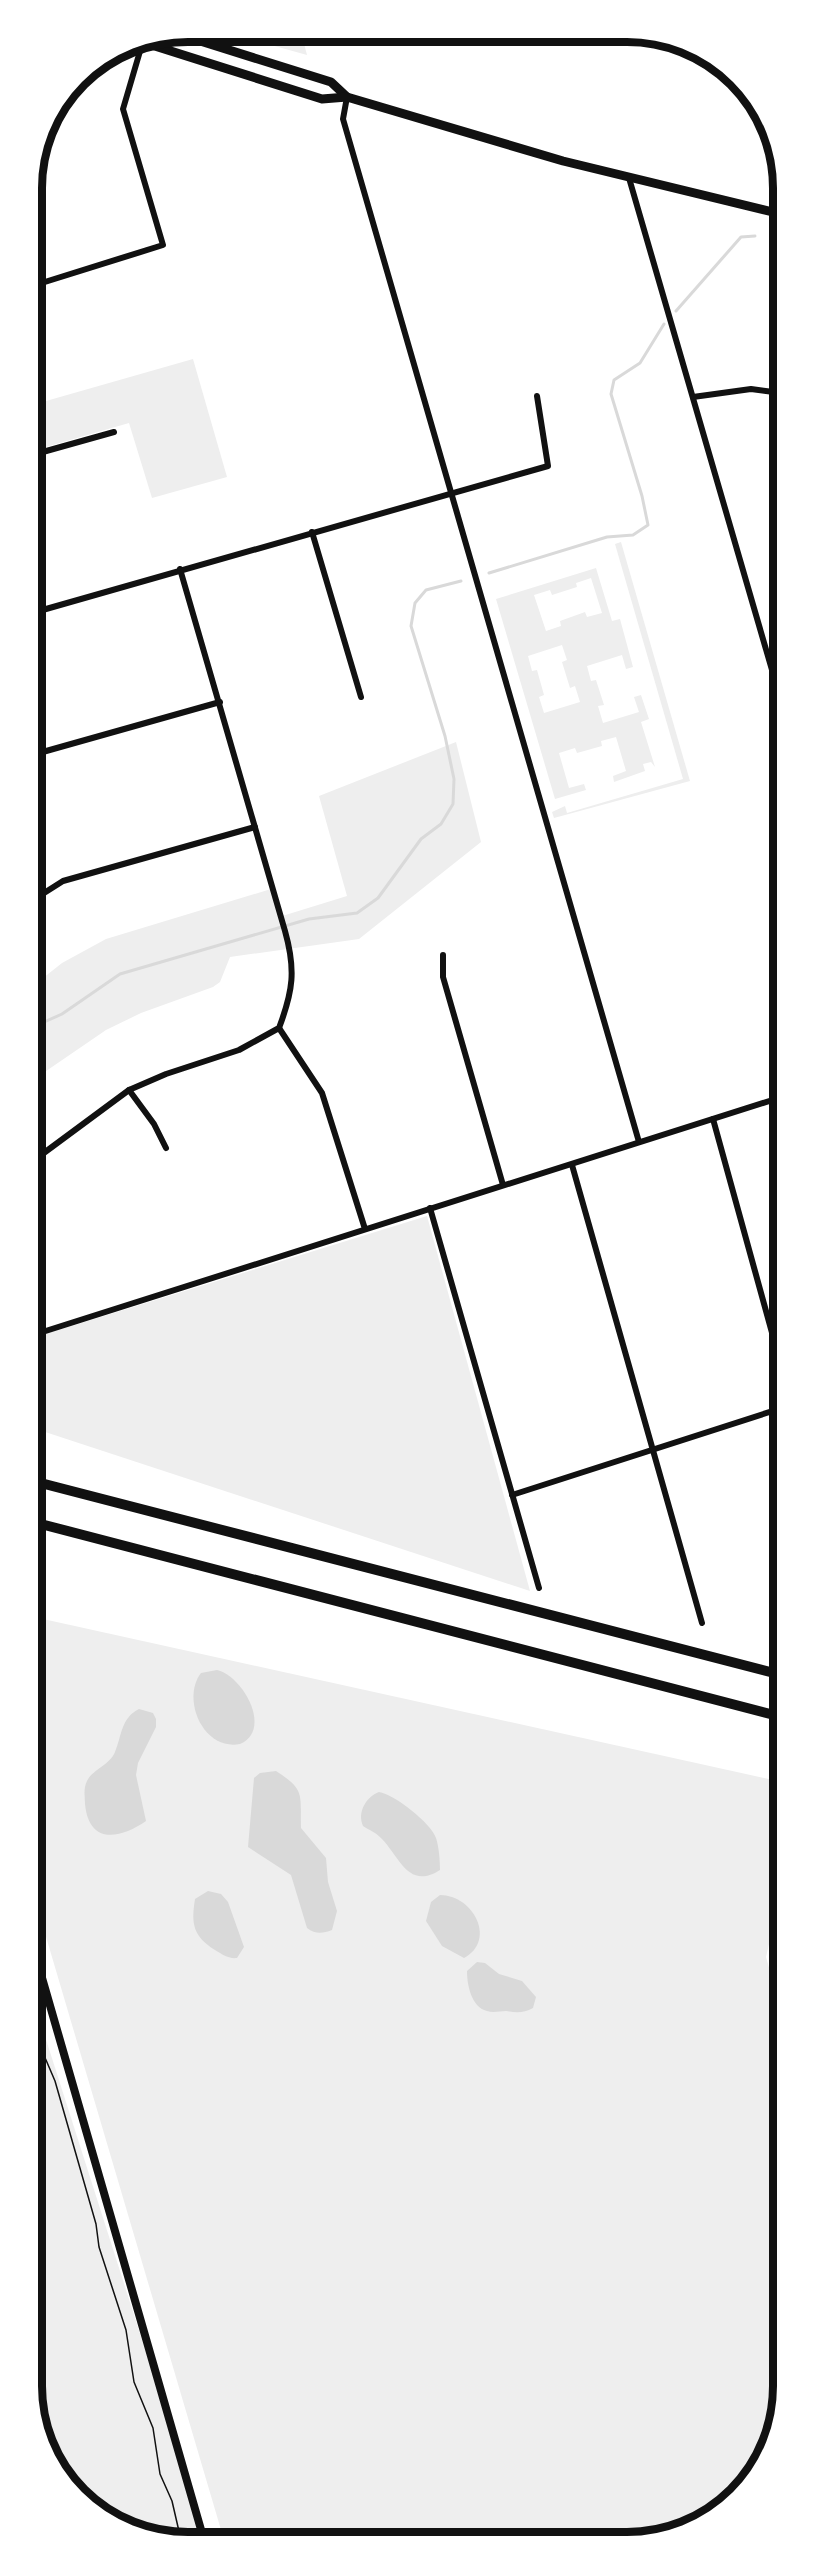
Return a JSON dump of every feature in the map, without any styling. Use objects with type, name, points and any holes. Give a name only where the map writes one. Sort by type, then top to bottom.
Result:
[{"type":"highway","points":[[42,1483],[773,1673]]},
{"type":"highway","points":[[42,1524],[773,1715]]},
{"type":"main road","points":[[204,42],[331,82],[347,97]]},
{"type":"main road","points":[[157,46],[322,99],[347,97],[629,178],[773,212]]},
{"type":"street","points":[[42,283],[163,245],[123,109],[139,51]]},
{"type":"street","points":[[347,97],[343,119],[639,1142]]},
{"type":"street","points":[[629,178],[773,672]]},
{"type":"street","points":[[693,397],[751,389],[773,392]]},
{"type":"street","points":[[42,610],[548,466],[537,396]]},
{"type":"street","points":[[42,451],[114,432]]},
{"type":"street","points":[[312,532],[361,697]]},
{"type":"street","points":[[42,1154],[129,1090],[165,1074],[239,1050],[279,1028],[293,980],[294,965],[283,922],[180,569]]},
{"type":"street","points":[[42,752],[220,702]]},
{"type":"street","points":[[42,894],[63,881],[255,826]]},
{"type":"street","points":[[443,955],[443,977],[503,1185]]},
{"type":"street","points":[[279,1028],[322,1093],[365,1229]]},
{"type":"street","points":[[129,1090],[154,1124],[166,1148]]},
{"type":"street","points":[[42,1332],[773,1100]]},
{"type":"street","points":[[712,1119],[773,1337]]},
{"type":"street","points":[[572,1165],[702,1623]]},
{"type":"street","points":[[430,1208],[539,1588]]},
{"type":"street","points":[[512,1495],[773,1411]]},
{"type":"street","points":[[42,1978],[202,2532]]},
{"type":"path","points":[[42,2051],[55,2081],[96,2224],[102,2258],[111,2276],[126,2330],[134,2382],[153,2428],[160,2474],[172,2501],[179,2532]]},
{"type":"shaded area","points":[[260,42],[304,42],[307,55]]},
{"type":"shaded area","points":[[193,359],[227,477],[152,498],[129,423],[42,448],[42,402]]},
{"type":"shaded area","points":[[621,542],[690,781],[554,818],[552,812],[565,806],[567,813],[683,779],[615,544]]},
{"type":"shaded area","points":[[596,568],[612,621],[620,619],[633,667],[626,669],[622,655],[587,666],[591,681],[596,680],[604,705],[598,706],[603,723],[639,712],[634,697],[641,695],[649,719],[641,722],[655,767],[651,762],[643,764],[645,771],[614,782],[613,776],[626,771],[616,737],[601,741],[602,746],[577,753],[575,748],[559,753],[569,788],[584,784],[586,790],[555,799],[496,599]],"holes":[[[591,578],[602,613],[587,617],[585,612],[560,621],[561,626],[546,631],[534,595],[550,590],[552,595],[577,587],[576,583]],[[562,645],[567,660],[562,662],[570,688],[575,686],[580,702],[544,713],[539,697],[544,695],[537,670],[532,671],[528,656]]]},
{"type":"shaded area","points":[[456,742],[481,842],[359,939],[230,957],[220,982],[213,987],[141,1013],[106,1030],[42,1074],[42,979],[62,963],[106,939],[271,889],[279,917],[347,896],[319,796]]},
{"type":"shaded area","points":[[427,1216],[530,1591],[42,1431],[42,1335]]},
{"type":"shaded area","points":[[42,1619],[773,1780],[773,1930],[766,1957],[773,1982],[773,2395],[762,2442],[743,2475],[723,2496],[700,2512],[674,2524],[646,2531],[222,2532],[42,1923]]},
{"type":"shaded area","points":[[217,1670],[227,1674],[236,1682],[251,1704],[254,1727],[250,1737],[240,1744],[227,1744],[215,1740],[199,1721],[195,1709],[193,1696],[195,1684],[201,1673]]},
{"type":"shaded area","points":[[139,1709],[153,1713],[156,1719],[156,1727],[138,1763],[136,1775],[146,1821],[126,1832],[107,1835],[99,1832],[88,1817],[85,1787],[93,1773],[113,1756],[125,1722]]},
{"type":"shaded area","points":[[276,1771],[297,1789],[301,1800],[301,1828],[326,1858],[328,1882],[337,1911],[332,1930],[322,1933],[307,1928],[291,1875],[248,1847],[254,1778],[260,1773]]},
{"type":"shaded area","points":[[379,1792],[402,1803],[420,1817],[433,1832],[438,1846],[440,1870],[429,1875],[413,1874],[406,1869],[380,1837],[363,1826],[362,1810],[370,1797]]},
{"type":"shaded area","points":[[208,1891],[221,1894],[228,1902],[244,1947],[237,1958],[228,1957],[215,1950],[202,1940],[195,1929],[193,1916],[195,1899]]},
{"type":"shaded area","points":[[440,1895],[462,1902],[477,1920],[480,1930],[479,1941],[474,1950],[464,1958],[442,1946],[426,1921],[431,1902]]},
{"type":"shaded area","points":[[477,1962],[485,1963],[499,1974],[522,1981],[536,1997],[533,2008],[517,2012],[492,2012],[477,2005],[469,1988],[467,1971]]},
{"type":"shaded area","points":[[42,2027],[203,2532],[169,2531],[141,2524],[99,2502],[72,2475],[53,2442],[47,2424],[42,2386]]},
{"type":"waterway","points":[[676,311],[741,237],[755,236]]},
{"type":"waterway","points":[[489,573],[607,537],[633,535],[648,525],[642,496],[611,394],[614,380],[640,363],[664,324]]},
{"type":"waterway","points":[[42,1023],[62,1014],[120,974],[309,919],[357,913],[378,898],[421,839],[441,824],[453,804],[454,779],[445,736],[411,626],[415,603],[426,590],[461,581]]}]
